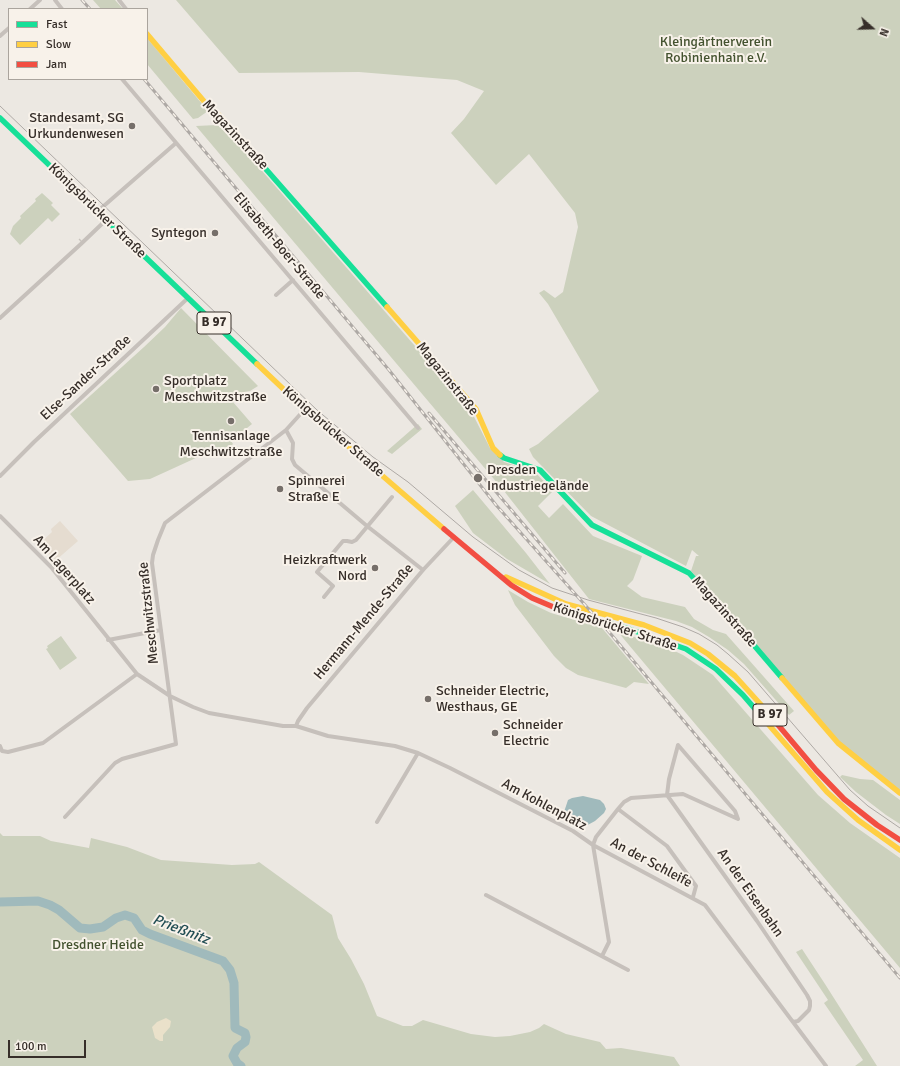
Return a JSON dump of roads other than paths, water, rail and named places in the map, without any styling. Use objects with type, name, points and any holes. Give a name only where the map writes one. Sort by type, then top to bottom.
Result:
[{"type":"main road","name":"Magazinstraße","points":[[148,35],[208,106],[220,116],[476,409],[493,448],[504,458],[540,470],[592,525],[689,572],[838,743],[900,793]]},
{"type":"main road","name":"Königsbrücker Straße","points":[[0,118],[305,410],[511,585],[544,604],[657,638],[686,650],[716,669],[743,695],[827,792],[858,820],[900,850]]},
{"type":"main road","name":"Königsbrücker Straße","points":[[499,574],[566,604],[668,634],[690,643],[708,654],[735,676],[816,770],[844,799],[871,821],[900,840]]},
{"type":"street","points":[[31,8],[40,0]]},
{"type":"street","points":[[55,0],[61,8]]},
{"type":"street","points":[[119,0],[125,8]]},
{"type":"street","points":[[0,36],[8,29]]},
{"type":"street","name":"Elisabeth-Boer-Straße","points":[[123,80],[418,428]]},
{"type":"street","points":[[98,211],[176,143]]},
{"type":"street","points":[[0,318],[106,220]]},
{"type":"street","points":[[276,295],[293,280]]},
{"type":"street","name":"Else-Sander-Straße","points":[[0,476],[34,442],[188,298]]},
{"type":"street","name":"Meschwitzstraße","points":[[65,817],[114,763],[122,759],[176,744],[152,563],[153,555],[165,523],[286,430],[305,410]]},
{"type":"street","points":[[286,430],[293,443],[292,459],[295,465],[367,526],[423,570]]},
{"type":"street","points":[[324,596],[333,586],[317,572],[343,542],[352,542],[356,540],[392,497]]},
{"type":"street","name":"Am Lagerplatz","points":[[0,516],[51,567],[108,640],[138,674],[170,696]]},
{"type":"street","name":"Hermann-Mende-Straße","points":[[296,726],[307,708],[423,570],[454,537]]},
{"type":"street","points":[[108,640],[161,630]]},
{"type":"street","points":[[0,746],[2,751],[8,752],[43,743],[138,674]]},
{"type":"street","name":"Am Kohlenplatz","points":[[170,696],[209,713],[283,726],[296,726],[328,736],[395,746],[418,753],[573,831],[593,845],[596,838],[624,802],[631,798],[666,795]]},
{"type":"street","points":[[678,744],[735,811],[738,819],[683,794],[666,795],[678,744]]},
{"type":"street","points":[[377,822],[418,753]]},
{"type":"street","name":"An der Eisenbahn","points":[[666,795],[757,921],[807,995],[810,1001],[810,1006],[805,1015],[798,1021],[793,1022]]},
{"type":"street","name":"An der Schleife","points":[[618,809],[667,846],[696,886],[693,897]]},
{"type":"street","name":"An der Schleife","points":[[593,845],[705,904],[826,1066]]},
{"type":"street","name":"An der Schleife","points":[[593,845],[608,942],[602,956]]},
{"type":"street","points":[[486,895],[628,970]]},
{"type":"water","points":[[583,796],[600,800],[606,809],[604,813],[595,821],[584,827],[579,827],[565,815],[564,812],[568,800]]},
{"type":"waterway","name":"Prießnitz","points":[[0,902],[38,901],[59,910],[80,928],[90,929],[103,927],[116,918],[125,915],[134,918],[142,930],[150,934],[223,961],[230,970],[234,983],[235,1028],[245,1033],[246,1037],[245,1042],[237,1048],[233,1056],[237,1063],[241,1066]]},
{"type":"tram line","points":[[0,106],[317,410],[373,457],[408,482],[473,537],[519,570],[552,588],[588,600],[656,618],[683,627],[699,634],[717,645],[748,672],[850,790],[868,806],[900,828]]},
{"type":"railway","points":[[82,0],[89,8]]},
{"type":"railway","points":[[145,80],[389,370],[496,505],[610,633],[900,978]]},
{"type":"railway","points":[[429,413],[565,573]]},
{"type":"place","name":"Standesamt, SG Urkundenwesen","points":[[132,126]]},
{"type":"place","name":"Syntegon","points":[[215,233]]},
{"type":"place","name":"Sportplatz Meschwitzstraße","points":[[156,389]]},
{"type":"place","name":"Tennisanlage Meschwitzstraße","points":[[231,421]]},
{"type":"place","name":"Dresden Industriegelände","points":[[478,478]]},
{"type":"place","name":"Spinnerei Straße E","points":[[280,489]]},
{"type":"place","name":"Heizkraftwerk Nord","points":[[375,568]]},
{"type":"place","name":"Schneider Electric, Westhaus, GE","points":[[428,699]]},
{"type":"place","name":"Schneider Electric","points":[[495,733]]},
{"type":"park label","name":"Kleingärtnerverein Robinienhain e.V.","points":[[716,50]]},
{"type":"park label","name":"Dresdner Heide","points":[[98,945]]}]
